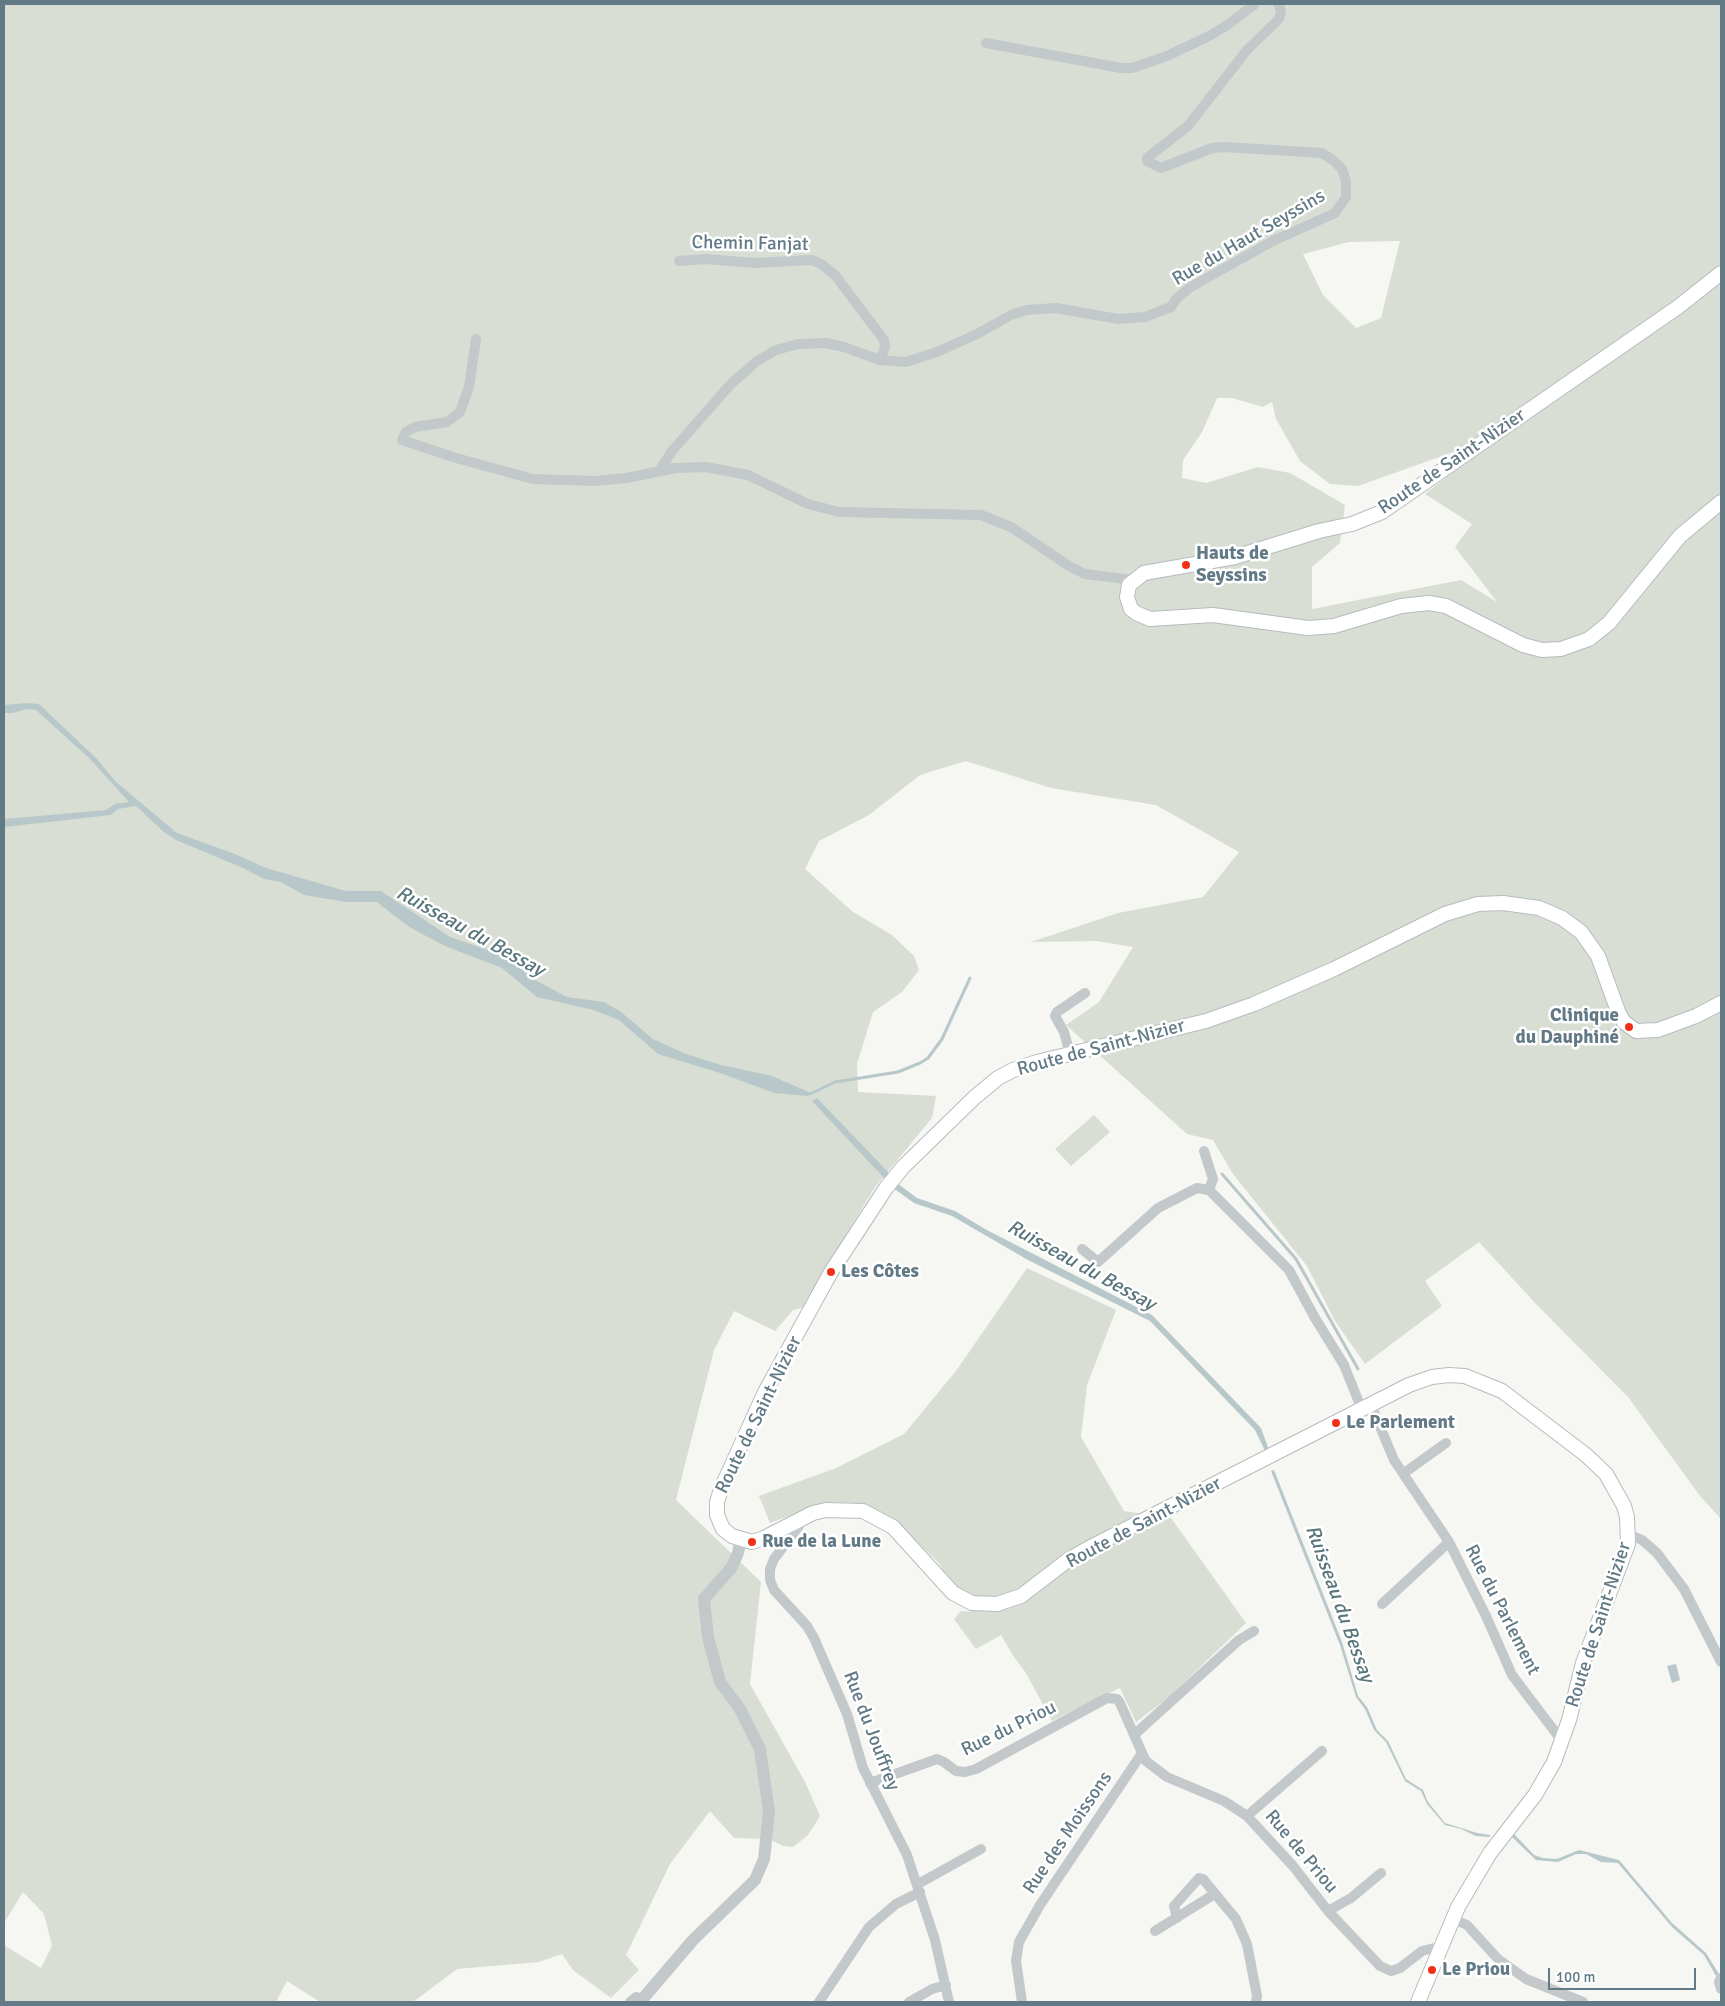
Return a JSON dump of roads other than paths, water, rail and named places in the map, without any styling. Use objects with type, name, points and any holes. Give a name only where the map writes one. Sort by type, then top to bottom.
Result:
[{"type":"main road","name":"Route de Saint-Nizier","points":[[1133,580],[1153,570],[1235,557],[1319,531],[1352,524],[1382,512],[1684,302],[1721,273]]},
{"type":"main road","points":[[1133,580],[1127,597],[1131,609],[1142,617],[1159,619],[1213,615],[1294,627],[1322,628],[1347,623],[1401,606],[1429,603],[1446,606],[1523,645],[1542,650],[1561,649],[1589,639],[1609,623],[1680,536],[1705,513],[1721,502]]},
{"type":"main road","name":"Route de Saint-Nizier","points":[[1418,2002],[1453,1919],[1490,1853],[1535,1795],[1554,1762],[1562,1741],[1583,1663],[1625,1555],[1628,1534],[1627,1517],[1620,1495],[1599,1466],[1502,1391],[1465,1376],[1432,1377],[1409,1385],[1089,1548],[1068,1560],[1021,1596],[997,1604],[972,1603],[953,1593],[904,1538],[877,1518],[863,1511],[840,1510],[813,1513],[799,1518],[764,1538],[752,1542],[741,1540],[723,1529],[717,1502],[721,1489],[765,1392],[831,1272],[855,1233],[903,1167],[987,1086],[998,1078],[1026,1065],[1206,1021],[1254,1004],[1334,969],[1445,914],[1478,904],[1503,903],[1539,908],[1562,918],[1581,932],[1598,956],[1619,1014],[1624,1022],[1636,1031],[1658,1030],[1696,1016],[1721,1003]]},
{"type":"street","points":[[986,43],[1121,68],[1132,68],[1167,56],[1209,36],[1255,4]]},
{"type":"street","name":"Rue du Haut Seyssins","points":[[880,360],[906,362],[921,358],[977,334],[1011,315],[1027,310],[1056,308],[1118,319],[1145,318],[1171,307],[1176,299],[1189,288],[1273,241],[1328,217],[1341,206],[1346,197],[1346,181],[1342,169],[1322,153],[1225,147],[1212,148],[1161,168],[1148,161],[1148,158],[1188,126],[1248,50],[1279,19],[1281,10],[1278,4]]},
{"type":"street","name":"Chemin Fanjat","points":[[679,261],[706,258],[756,262],[812,260],[821,264],[834,276],[884,340],[885,347],[880,360]]},
{"type":"street","points":[[476,339],[469,387],[460,412],[447,422],[415,427],[406,432],[402,440],[456,458],[532,479],[607,480],[627,478],[660,470],[690,467],[732,471],[763,480],[808,504],[839,512],[981,515],[1011,527],[1069,566],[1085,574],[1133,580]]},
{"type":"street","points":[[660,470],[672,451],[730,385],[756,361],[776,350],[798,344],[826,344],[844,347],[880,360]]},
{"type":"street","points":[[1070,1054],[1064,1032],[1056,1016],[1058,1012],[1085,993]]},
{"type":"street","points":[[1082,1249],[1098,1262],[1158,1208],[1197,1188],[1210,1190],[1213,1180],[1204,1151]]},
{"type":"street","name":"Rue du Parlement","points":[[1210,1190],[1289,1270],[1315,1318],[1344,1365],[1394,1460],[1449,1542],[1486,1616],[1512,1675],[1562,1741]]},
{"type":"street","points":[[1404,1473],[1446,1443]]},
{"type":"street","name":"Rue du Jouffrey","points":[[799,1518],[799,1526],[774,1559],[770,1569],[770,1580],[774,1590],[807,1626],[814,1638],[847,1714],[863,1768],[907,1855],[919,1888],[949,2002]]},
{"type":"street","points":[[1628,1534],[1642,1540],[1657,1553],[1684,1590],[1721,1662]]},
{"type":"street","points":[[637,2001],[694,1940],[755,1880],[764,1859],[769,1812],[760,1749],[740,1709],[720,1682],[708,1637],[704,1600],[732,1567],[741,1540]]},
{"type":"street","name":"Rue du Parlement","points":[[1382,1604],[1449,1542]]},
{"type":"street","points":[[1142,1753],[1135,1734],[1239,1640],[1254,1631]]},
{"type":"street","name":"Rue du Priou","points":[[870,1783],[936,1760],[944,1762],[956,1771],[965,1772],[976,1769],[1107,1698],[1117,1699],[1120,1702],[1135,1734]]},
{"type":"street","name":"Rue de Priou","points":[[1247,1816],[1322,1751]]},
{"type":"street","name":"Rue de Priou","points":[[1142,1753],[1146,1761],[1167,1776],[1224,1801],[1247,1816],[1293,1866],[1328,1911],[1380,1966],[1391,1971],[1400,1968],[1422,1951],[1442,1946]]},
{"type":"street","name":"Rue des Moissons","points":[[1022,2002],[1016,1961],[1019,1942],[1040,1904],[1142,1753]]},
{"type":"street","points":[[820,2002],[869,1927],[896,1904],[981,1849]]},
{"type":"street","name":"Rue de Priou","points":[[1328,1911],[1351,1898],[1381,1873]]},
{"type":"street","points":[[1177,1918],[1174,1906],[1199,1878],[1203,1878],[1236,1919],[1247,1944],[1257,1996],[1256,2002]]},
{"type":"street","points":[[1155,1931],[1213,1896],[1217,1896]]},
{"type":"street","points":[[1453,1919],[1467,1925],[1503,1964],[1526,1980],[1583,2002]]},
{"type":"street","points":[[1721,1978],[1719,1982],[1721,1989]]},
{"type":"street","points":[[909,2002],[932,1989],[946,1985]]},
{"type":"waterway","points":[[807,1094],[835,1082],[898,1072],[928,1058],[942,1039],[970,978]]},
{"type":"waterway","points":[[1222,1174],[1296,1259],[1358,1369]]},
{"type":"place","name":"Hauts de Seyssins","points":[[1186,565]]},
{"type":"place","name":"Clinique du Dauphiné","points":[[1629,1027]]},
{"type":"place","name":"Les Côtes","points":[[831,1272]]},
{"type":"place","name":"Le Parlement","points":[[1336,1423]]},
{"type":"place","name":"Rue de la Lune","points":[[752,1542]]},
{"type":"place","name":"Le Priou","points":[[1432,1970]]},
{"type":"water label","name":"Ruisseau du Bessay","points":[[470,932]]},
{"type":"water label","name":"Ruisseau du Bessay","points":[[1081,1266]]},
{"type":"water label","name":"Ruisseau du Bessay","points":[[1339,1604]]}]
